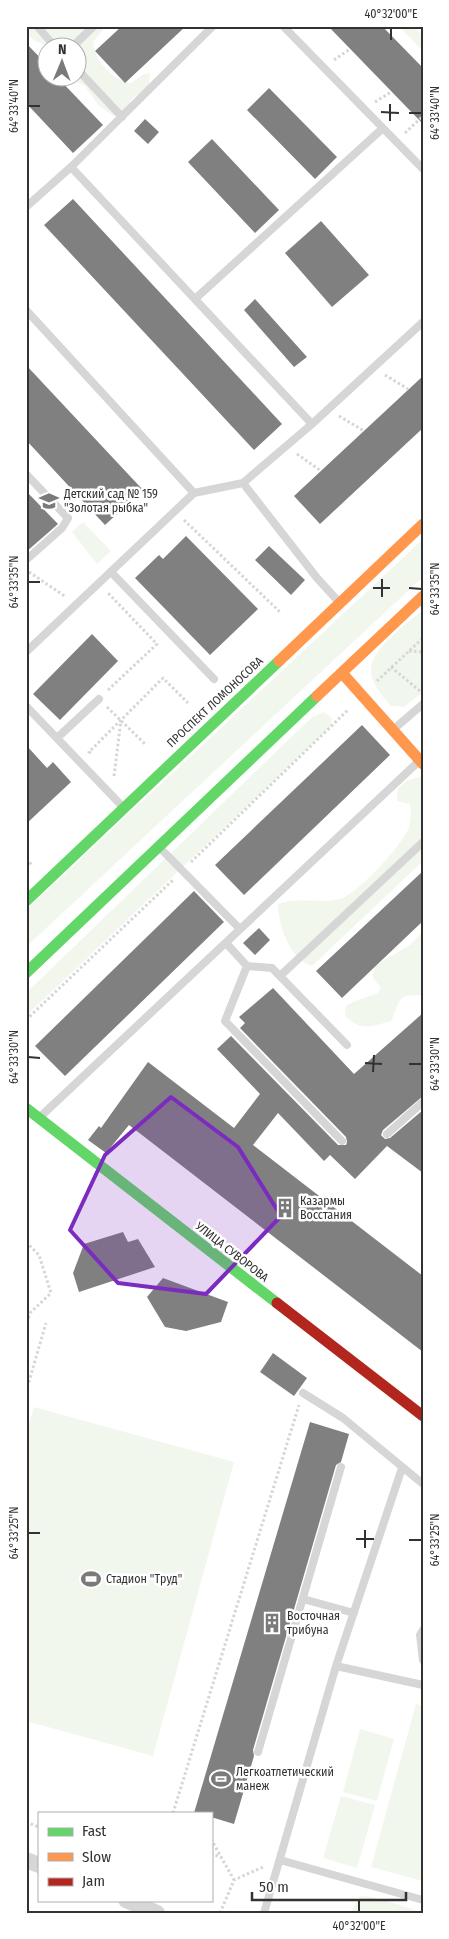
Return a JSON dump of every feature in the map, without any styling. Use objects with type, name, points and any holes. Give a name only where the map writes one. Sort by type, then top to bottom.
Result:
[{"type":"main road","name":"ПРОСПЕКТ ЛОМОНОСОВА","points":[[26,901],[423,524]]},
{"type":"main road","points":[[26,973],[423,596]]},
{"type":"main road","points":[[342,673],[421,763]]},
{"type":"main road","name":"УЛИЦА СУВОРОВА","points":[[26,1108],[423,1416]]},
{"type":"street","points":[[26,1860],[38,1865]]},
{"type":"street","points":[[131,1902],[157,1913]]},
{"type":"lane","points":[[37,26],[47,38]]},
{"type":"lane","points":[[81,38],[94,26]]},
{"type":"lane","points":[[26,208],[71,167],[214,26]]},
{"type":"lane","points":[[283,26],[423,169]]},
{"type":"lane","points":[[88,81],[122,117]]},
{"type":"lane","points":[[195,299],[383,128]]},
{"type":"lane","points":[[71,167],[312,424]]},
{"type":"lane","points":[[26,310],[194,493]]},
{"type":"lane","points":[[26,652],[194,493],[243,484],[312,424],[423,322]]},
{"type":"lane","points":[[26,474],[68,518],[62,528],[26,560]]},
{"type":"lane","points":[[243,484],[317,578],[340,603]]},
{"type":"lane","points":[[112,572],[214,679]]},
{"type":"lane","points":[[57,738],[99,699]]},
{"type":"lane","points":[[393,729],[423,704]]},
{"type":"lane","points":[[26,706],[123,808]]},
{"type":"lane","points":[[39,1119],[240,929],[421,763]]},
{"type":"lane","points":[[280,976],[423,842]]},
{"type":"lane","points":[[158,846],[240,929]]},
{"type":"lane","points":[[226,943],[247,966],[272,968],[347,1045]]},
{"type":"lane","points":[[247,966],[225,1021],[342,1141]]},
{"type":"lane","points":[[387,1134],[423,1102]]},
{"type":"lane","points":[[303,1393],[343,1418],[423,1484]]},
{"type":"lane","points":[[258,1752],[341,1467]]},
{"type":"lane","points":[[264,1913],[336,1666],[402,1468]]},
{"type":"lane","points":[[303,1599],[354,1613]]},
{"type":"lane","points":[[423,1630],[420,1635],[423,1660]]},
{"type":"lane","points":[[336,1666],[423,1685]]},
{"type":"lane","points":[[280,1860],[423,1900]]},
{"type":"path","points":[[396,141],[423,116]]},
{"type":"path","points":[[373,368],[408,390]]},
{"type":"path","points":[[328,409],[364,431]]},
{"type":"path","points":[[285,446],[321,471]]},
{"type":"path","points":[[175,511],[281,613]]},
{"type":"path","points":[[26,570],[70,600],[75,606]]},
{"type":"path","points":[[99,583],[157,644],[99,699],[146,745]]},
{"type":"path","points":[[26,1020],[423,638]]},
{"type":"path","points":[[408,651],[423,652]]},
{"type":"path","points":[[391,667],[423,693]]},
{"type":"path","points":[[96,758],[89,752],[163,678],[188,703]]},
{"type":"path","points":[[108,770],[114,776],[121,720]]},
{"type":"path","points":[[26,860],[32,866]]},
{"type":"path","points":[[26,1242],[39,1255],[51,1293],[30,1313],[26,1327]]},
{"type":"path","points":[[26,1392],[46,1323]]},
{"type":"path","points":[[173,1812],[303,1393]]},
{"type":"path","points":[[26,1822],[38,1827]]},
{"type":"path","points":[[212,1841],[234,1880]]},
{"type":"path","points":[[212,1853],[222,1858]]},
{"type":"path","points":[[220,1913],[234,1880],[280,1860]]},
{"type":"highlighted area","points":[[171,1097],[238,1147],[281,1216],[206,1294],[118,1283],[70,1230],[105,1155]]},
{"type":"shaded area","points":[[26,26],[106,26],[93,42],[94,49],[101,63],[117,78],[131,83],[144,74],[150,73],[149,86],[132,99],[123,113],[114,116],[99,106],[86,88],[88,88],[88,38],[38,38],[38,42],[32,39]]},
{"type":"shaded area","points":[[399,26],[414,26],[423,36],[423,51]]},
{"type":"shaded area","points":[[83,522],[111,551],[97,564],[72,532]]},
{"type":"shaded area","points":[[423,539],[423,577],[26,947],[26,910]]},
{"type":"shaded area","points":[[423,610],[423,692],[404,707],[391,706],[373,682],[372,663],[382,646]]},
{"type":"shaded area","points":[[324,712],[332,718],[331,726],[26,1016],[26,993],[312,717]]},
{"type":"shaded area","points":[[419,777],[423,778],[423,861],[312,966],[304,962],[297,957],[287,941],[280,922],[278,904],[301,900],[324,901],[340,899],[368,879],[398,845],[409,827],[410,804],[397,801],[398,788],[408,780]]},
{"type":"shaded area","points":[[423,931],[423,995],[408,996],[401,999],[391,1021],[367,1027],[351,1021],[345,1015],[346,1006],[378,993],[381,988],[372,976],[376,965],[410,945]]},
{"type":"shaded area","points":[[34,1407],[234,1462],[153,1756],[26,1721],[26,1433]]},
{"type":"shaded area","points":[[416,1704],[423,1706],[423,1881],[371,1867]]},
{"type":"shaded area","points":[[360,1729],[394,1739],[377,1801],[343,1792]]},
{"type":"shaded area","points":[[341,1796],[375,1805],[357,1868],[323,1858]]},
{"type":"shaded area","points":[[360,1896],[383,1900],[423,1913],[351,1913]]},
{"type":"building","points":[[122,26],[186,26],[125,83],[95,51]]},
{"type":"building","points":[[328,26],[382,26],[423,68],[423,124]]},
{"type":"building","points":[[26,43],[38,56],[38,88],[68,88],[103,125],[73,153],[26,103]]},
{"type":"building","points":[[269,88],[337,157],[315,179],[247,110]]},
{"type":"building","points":[[145,119],[159,132],[148,144],[134,131]]},
{"type":"building","points":[[212,139],[279,210],[255,233],[188,162]]},
{"type":"building","points":[[73,199],[282,424],[254,450],[44,225]]},
{"type":"building","points":[[321,221],[369,275],[332,307],[285,253]]},
{"type":"building","points":[[255,299],[307,357],[294,367],[244,310]]},
{"type":"building","points":[[26,365],[143,490],[105,525],[26,440]]},
{"type":"building","points":[[423,376],[423,428],[320,524],[294,496]]},
{"type":"building","points":[[26,491],[58,524],[26,552]]},
{"type":"building","points":[[186,536],[258,609],[210,655],[135,578],[159,555],[163,559]]},
{"type":"building","points":[[269,546],[305,580],[291,595],[255,560]]},
{"type":"building","points":[[92,634],[118,661],[60,720],[33,694]]},
{"type":"building","points":[[362,725],[390,755],[244,895],[215,865]]},
{"type":"building","points":[[26,745],[47,768],[53,762],[71,782],[26,824]]},
{"type":"building","points":[[423,871],[423,921],[342,998],[316,971]]},
{"type":"building","points":[[194,891],[224,922],[65,1076],[35,1046]]},
{"type":"building","points":[[259,928],[270,940],[255,955],[243,943]]},
{"type":"building","points":[[273,988],[354,1074],[423,1013],[423,1096],[383,1130],[381,1135],[385,1139],[390,1138],[423,1110],[423,1173],[387,1146],[355,1179],[330,1155],[324,1161],[278,1113],[253,1145],[423,1276],[423,1352],[129,1125],[106,1153],[88,1140],[99,1126],[101,1128],[148,1062],[234,1128],[260,1094],[217,1049],[231,1036],[338,1145],[346,1145],[346,1137],[240,1028],[245,1023],[239,1017]]},
{"type":"building","points":[[123,1232],[128,1242],[138,1239],[155,1267],[79,1292],[73,1273],[84,1244]]},
{"type":"building","points":[[163,1278],[228,1302],[221,1322],[186,1331],[165,1327],[147,1297]]},
{"type":"building","points":[[273,1353],[307,1378],[294,1396],[260,1372]]},
{"type":"building","name":"Восточная трибуна","points":[[310,1422],[349,1434],[341,1462],[336,1465],[253,1750],[254,1756],[234,1824],[212,1817],[212,1812],[194,1812]]},
{"type":"traffic: fast","points":[[26,901],[279,661]]},
{"type":"traffic: fast","points":[[26,973],[317,696]]},
{"type":"traffic: fast","points":[[26,1108],[277,1303]]},
{"type":"traffic: slow","points":[[279,661],[423,524]]},
{"type":"traffic: slow","points":[[317,696],[423,596]]},
{"type":"traffic: slow","points":[[342,673],[423,764]]},
{"type":"traffic: jam","points":[[277,1303],[423,1416]]},
{"type":"place","name":"Детский сад № 159 \"Золотая рыбка\"","points":[[49,501]]},
{"type":"place","name":"Казармы Восстания","points":[[285,1208]]},
{"type":"place","name":"Стадион \"Труд\"","points":[[91,1579]]},
{"type":"place","name":"Восточная трибуна","points":[[272,1623]]},
{"type":"place","name":"Легкоатлетический манеж","points":[[221,1779]]}]
